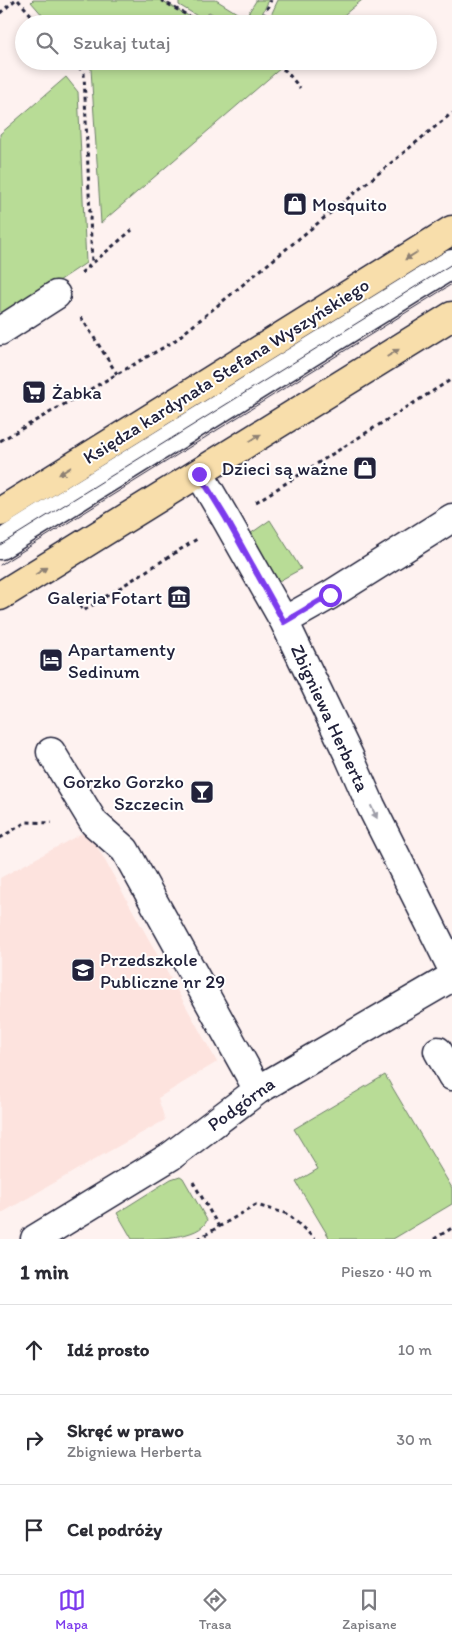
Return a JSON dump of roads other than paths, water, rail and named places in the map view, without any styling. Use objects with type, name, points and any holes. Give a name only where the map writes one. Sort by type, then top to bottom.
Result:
[{"type":"main road","name":"Księdza kardynała Stefana Wyszyńskiego","points":[[0,512],[452,230]]},
{"type":"main road","points":[[0,596],[452,316]]},
{"type":"street","points":[[0,545],[452,264]]},
{"type":"street","points":[[0,565],[452,284]]},
{"type":"street","points":[[0,331],[59,292]]},
{"type":"street","name":"Zbigniewa Herberta","points":[[199,474],[284,622],[350,756],[371,806],[452,968]]},
{"type":"street","points":[[284,622],[452,518]]},
{"type":"street","points":[[51,752],[94,823],[125,850],[258,1090]]},
{"type":"street","name":"Podgórna","points":[[35,1239],[171,1156],[258,1090],[452,977]]},
{"type":"street","points":[[438,1051],[452,1076]]},
{"type":"tram line","points":[[0,545],[452,264]]},
{"type":"tram line","points":[[0,565],[452,284]]},
{"type":"place","name":"Mosquito","points":[[295,204]]},
{"type":"place","name":"Żabka","points":[[34,392]]},
{"type":"place","name":"Dzieci są ważne","points":[[365,468]]},
{"type":"place","name":"Galeria Fotart","points":[[179,597]]},
{"type":"place","name":"Apartamenty Sedinum","points":[[51,660]]},
{"type":"place","name":"Gorzko Gorzko Szczecin","points":[[202,792]]},
{"type":"place","name":"Przedszkole Publiczne nr 29","points":[[83,970]]}]
